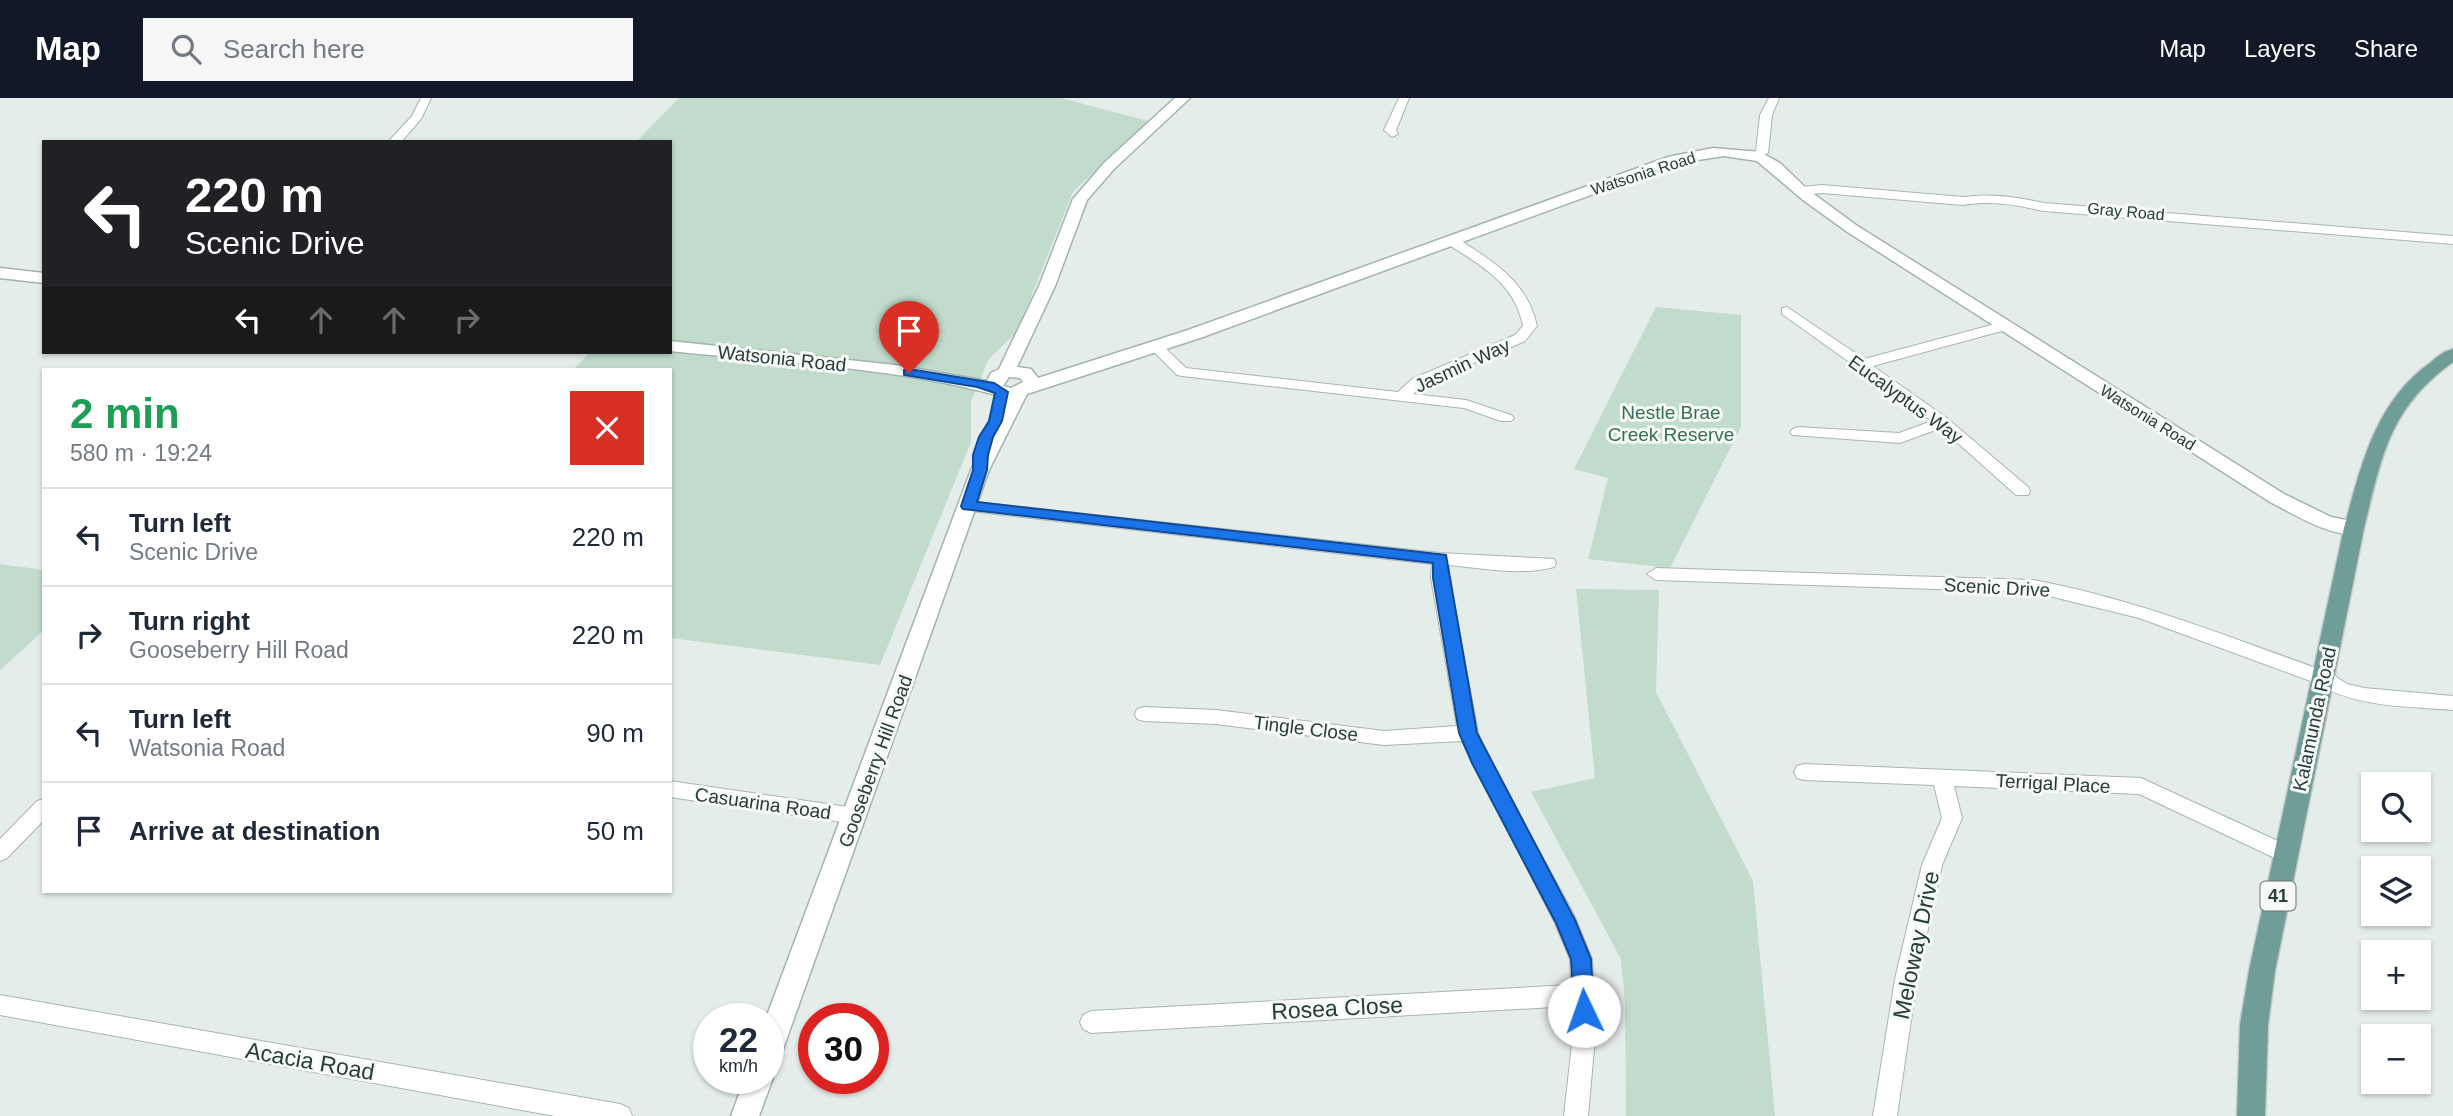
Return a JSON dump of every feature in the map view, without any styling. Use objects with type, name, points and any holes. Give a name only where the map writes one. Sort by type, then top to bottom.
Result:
[{"type":"main road","name":"Kalamunda Road","points":[[2251,1116],[2255,1025],[2262,971],[2354,528],[2385,422],[2422,376],[2453,355]]},
{"type":"street","points":[[396,140],[417,117],[426,98]]},
{"type":"street","name":"Gooseberry Hill Road","points":[[784,1009],[968,506],[980,470],[986,437],[1025,357],[1042,313],[1047,286],[1070,220],[1085,193],[1109,166],[1183,98]]},
{"type":"street","points":[[1392,134],[1390,130],[1404,98]]},
{"type":"street","points":[[1755,155],[1762,153],[1766,115],[1774,98]]},
{"type":"street","name":"Watsonia Road","points":[[672,346],[1013,381],[1062,376],[1194,334],[1673,160],[1693,155],[1722,153],[1755,155],[1852,228],[2277,498],[2350,548]]},
{"type":"street","name":"Gray Road","points":[[1801,191],[1822,189],[1953,200],[2006,199],[2044,206],[2453,240]]},
{"type":"street","name":"Jasmin Way","points":[[1155,346],[1182,372],[1401,397],[1417,382],[1520,338],[1530,326],[1528,308],[1514,284],[1451,240]]},
{"type":"street","points":[[0,274],[42,278]]},
{"type":"street","name":"Eucalyptus Way","points":[[1787,311],[1859,365],[1943,422],[2022,491]]},
{"type":"street","points":[[1859,365],[2004,326]]},
{"type":"street","points":[[1401,397],[1466,404],[1506,418]]},
{"type":"street","points":[[1798,432],[1900,438],[1943,422]]},
{"type":"street","name":"Watsonia Road","points":[[2277,498],[2326,522],[2354,528]]},
{"type":"street","points":[[968,506],[1440,559],[1513,564],[1548,563]]},
{"type":"street","points":[[1440,559],[1440,578],[1468,733],[1481,763],[1565,920],[1581,959],[1585,1026],[1576,1116]]},
{"type":"street","name":"Scenic Drive","points":[[1656,574],[2043,588],[2097,598],[2157,615],[2323,678],[2342,690],[2364,695],[2389,695],[2453,703]]},
{"type":"street","name":"Tingle Close","points":[[1144,714],[1216,717],[1384,738],[1468,733]]},
{"type":"street","name":"Terrigal Place","points":[[1804,772],[2141,786],[2286,854]]},
{"type":"street","name":"Meloway Drive","points":[[1885,1116],[1906,979],[1932,865],[1952,818],[1942,778]]},
{"type":"street","name":"Casuarina Road","points":[[672,789],[855,816]]},
{"type":"street","points":[[0,852],[42,809]]},
{"type":"street","name":"Rosea Close","points":[[1091,1022],[1583,995]]},
{"type":"street","name":"Acacia Road","points":[[0,1005],[620,1116]]},
{"type":"street","points":[[745,1116],[753,1094]]},
{"type":"green space","points":[[679,98],[1061,98],[1148,121],[1073,192],[1017,332],[988,360],[971,402],[971,442],[880,665],[672,638],[672,368],[575,368],[588,354],[672,354],[672,140],[638,140]]},
{"type":"green space","name":"Nestle Brae Creek Reserve","points":[[1656,307],[1741,315],[1741,427],[1670,568],[1588,559],[1608,478],[1574,469]]},
{"type":"green space","points":[[0,564],[42,570],[42,632],[0,670]]},
{"type":"green space","points":[[1576,589],[1659,590],[1656,692],[1753,881],[1775,1116],[1626,1116],[1625,1002],[1621,959],[1531,792],[1595,778]]},
{"type":"route","points":[[909,373],[977,383],[1002,392],[998,398],[999,409],[995,421],[986,437],[980,470],[968,506],[1440,559],[1440,578],[1468,733],[1481,763],[1565,920],[1581,959],[1584,1011]]}]
